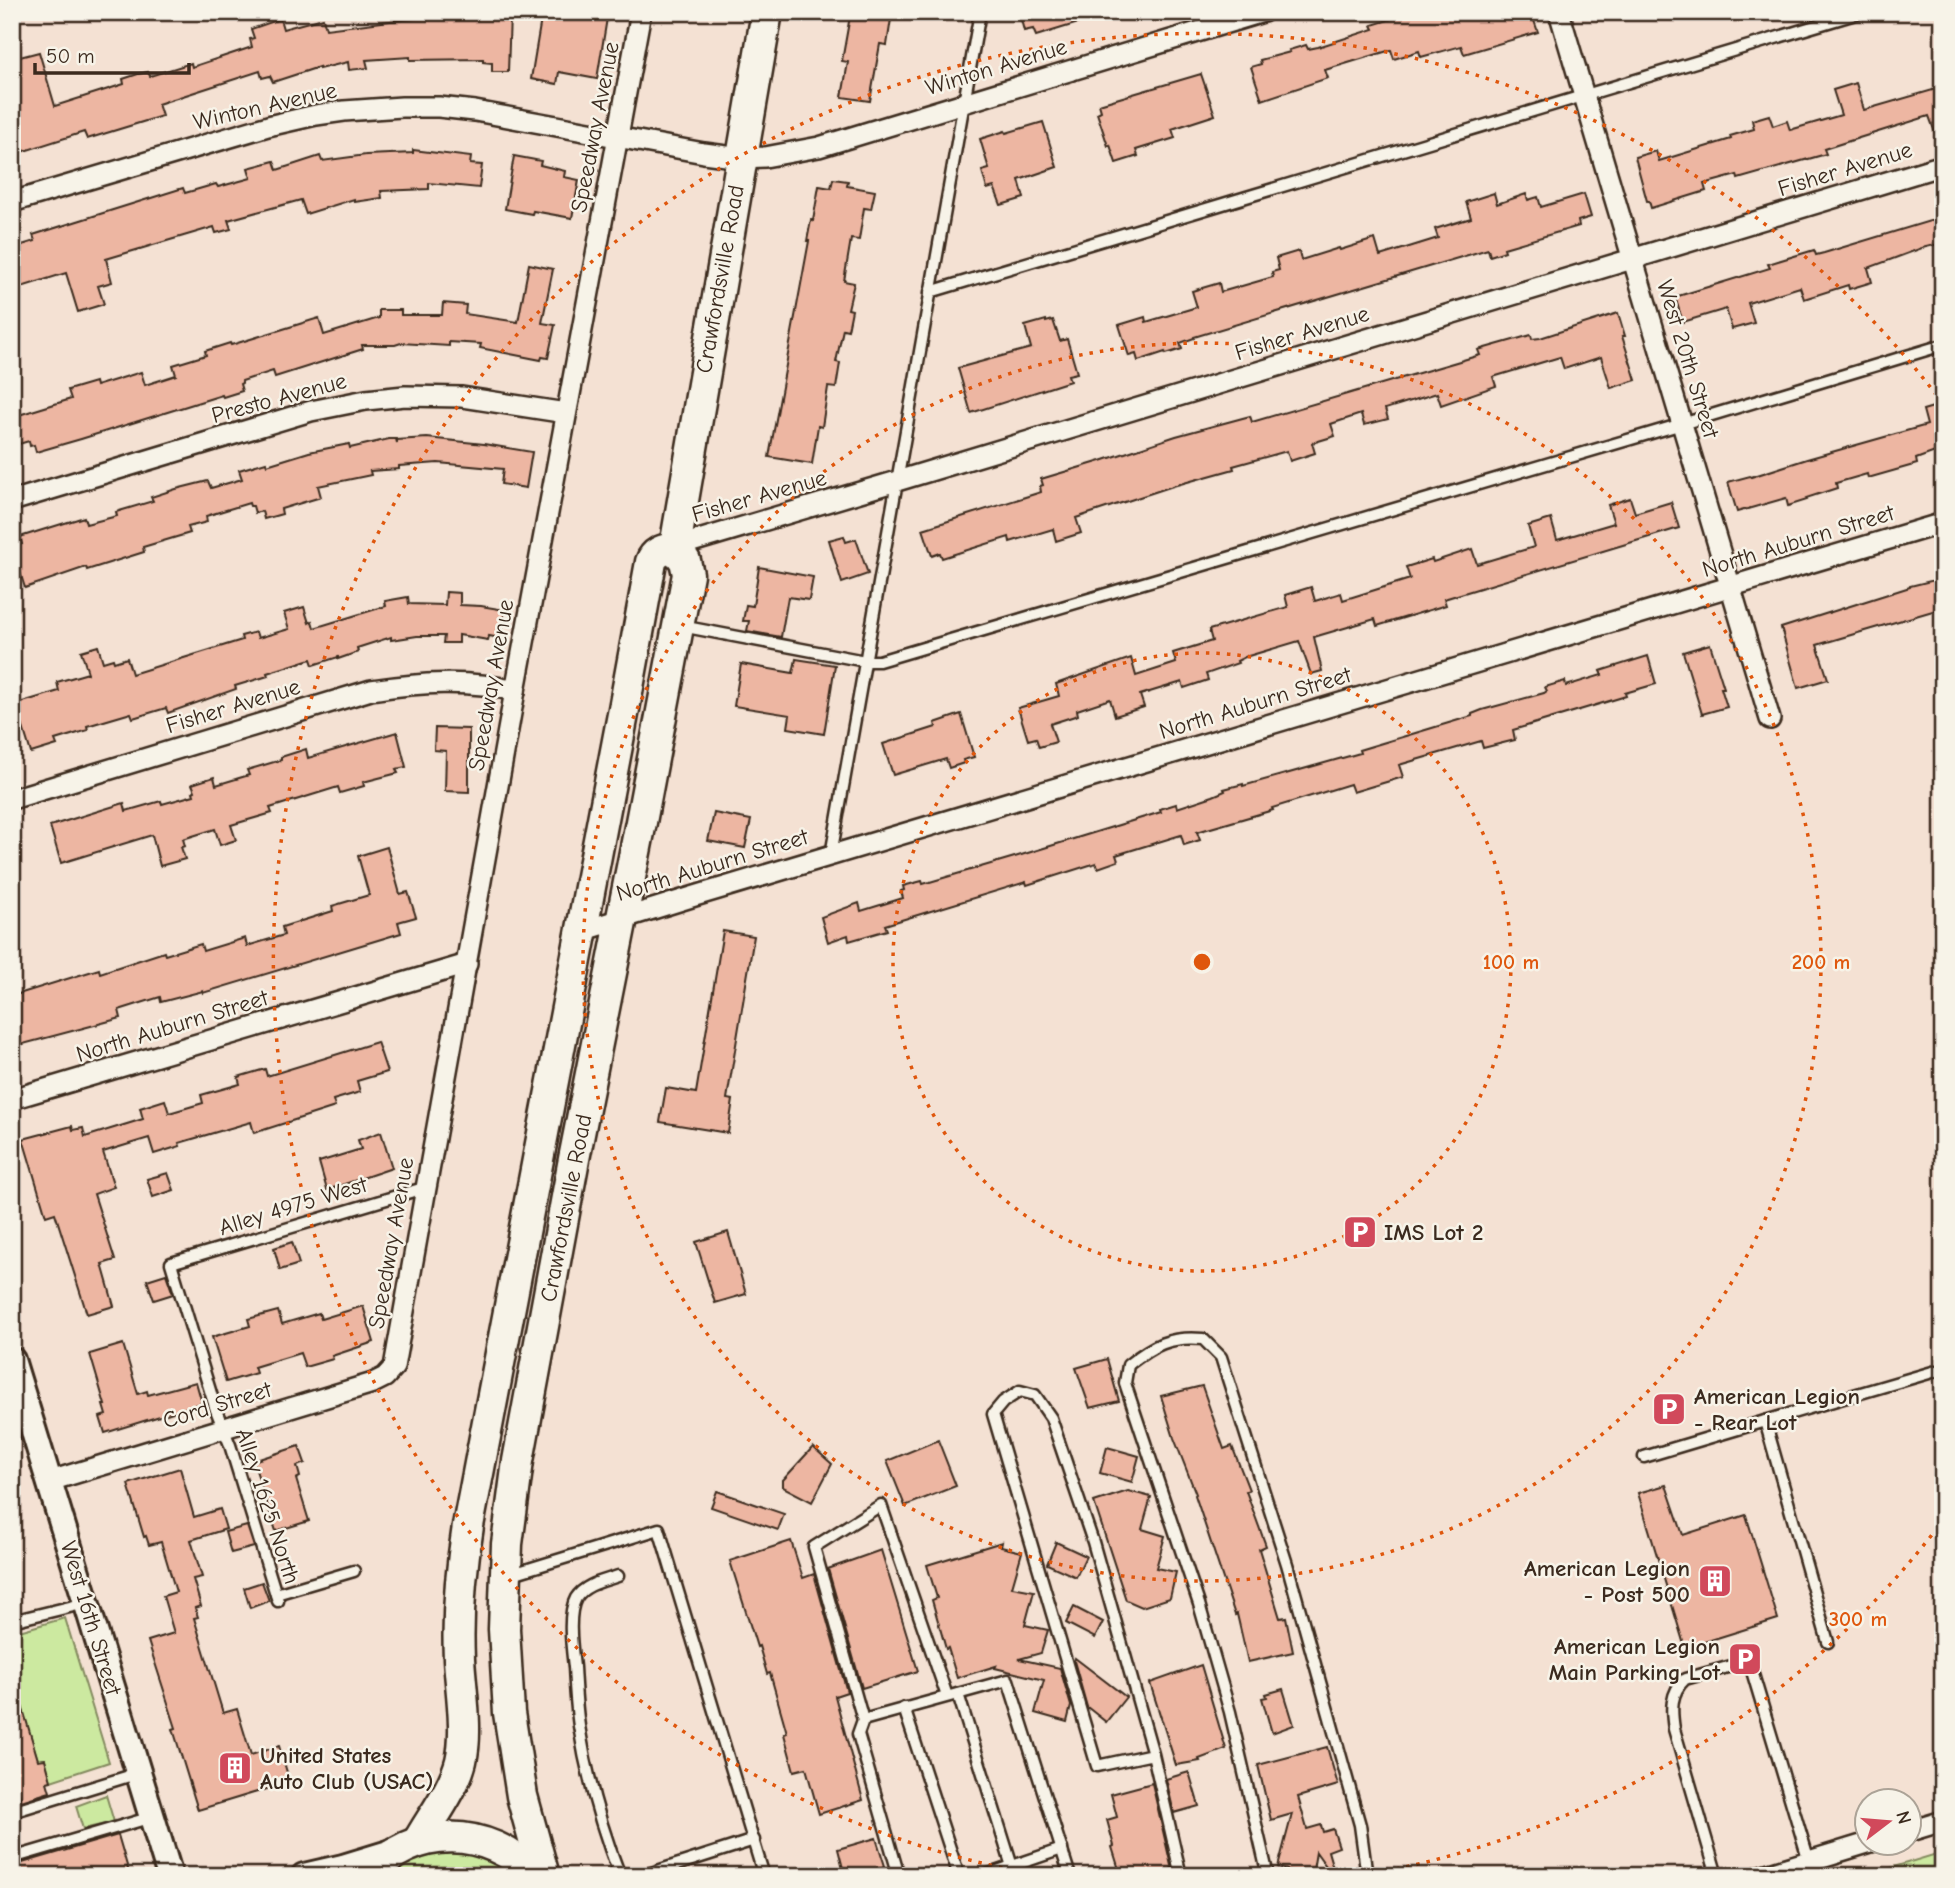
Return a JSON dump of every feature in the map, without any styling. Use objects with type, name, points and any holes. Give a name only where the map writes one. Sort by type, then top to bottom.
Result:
[{"type":"main road","name":"Crawfordsville Road","points":[[544,1876],[522,1796],[509,1713],[504,1629],[505,1577],[512,1503],[574,1159],[688,573],[685,561],[675,547],[767,12]]},
{"type":"main road","name":"Crawfordsville Road","points":[[410,1845],[452,1786],[461,1760],[463,1734],[458,1626],[463,1559],[651,562],[658,552],[675,547]]},
{"type":"main road","points":[[368,1876],[385,1859],[410,1845],[454,1837],[483,1842],[510,1854],[535,1876]]},
{"type":"street","name":"Speedway Avenue","points":[[394,1367],[515,691],[641,12]]},
{"type":"street","name":"Winton Avenue","points":[[12,202],[268,126],[344,111],[402,107],[457,108],[704,153],[741,158],[765,157],[819,147],[1263,12]]},
{"type":"street","name":"West 20th Street","points":[[1559,12],[1770,719]]},
{"type":"street","name":"Fisher Avenue","points":[[675,547],[1943,165]]},
{"type":"street","name":"Presto Avenue","points":[[12,501],[311,411],[366,400],[415,396],[462,397],[566,414]]},
{"type":"street","name":"North Auburn Street","points":[[582,931],[1943,523]]},
{"type":"street","name":"Fisher Avenue","points":[[12,799],[371,690],[440,683],[515,691]]},
{"type":"street","name":"North Auburn Street","points":[[12,1099],[467,964]]},
{"type":"street","name":"West 16th Street","points":[[12,1360],[170,1876]]},
{"type":"street","name":"Cord Street","points":[[50,1482],[373,1383],[394,1367]]},
{"type":"street","points":[[1924,1827],[1943,1821]]},
{"type":"street","points":[[304,1876],[343,1867],[410,1845]]},
{"type":"street","points":[[1760,1876],[1854,1848]]},
{"type":"lane","points":[[831,855],[980,12]]},
{"type":"lane","points":[[930,292],[1863,12]]},
{"type":"lane","points":[[677,625],[865,662],[879,661],[1943,345]]},
{"type":"lane","name":"Alley 4975 West","points":[[171,1263],[426,1187]]},
{"type":"lane","name":"Alley 1625 North","points":[[171,1263],[277,1597],[354,1571]]},
{"type":"lane","points":[[1268,1876],[1230,1713],[1199,1604],[1125,1383],[1128,1365],[1143,1353],[1162,1343],[1183,1337],[1203,1339],[1221,1357],[1232,1388],[1325,1697],[1360,1825],[1367,1876]]},
{"type":"lane","points":[[1644,1457],[1936,1371]]},
{"type":"lane","points":[[1153,1754],[1097,1766],[993,1414],[1003,1402],[1020,1391],[1035,1395],[1051,1418],[1093,1542],[1153,1754],[1181,1876]]},
{"type":"lane","points":[[1765,1421],[1828,1642]]},
{"type":"lane","points":[[899,1876],[858,1734],[863,1720],[814,1547],[881,1505],[947,1696]]},
{"type":"lane","points":[[505,1577],[659,1529],[764,1876]]},
{"type":"lane","points":[[618,1576],[581,1591],[575,1601],[570,1632],[579,1724],[587,1770],[597,1810],[620,1876]]},
{"type":"lane","points":[[12,1619],[53,1612],[87,1602]]},
{"type":"lane","points":[[1717,1876],[1674,1730],[1673,1698],[1677,1686],[1685,1679],[1749,1661],[1809,1861]]},
{"type":"lane","points":[[863,1720],[1008,1680],[1070,1876]]},
{"type":"lane","points":[[958,1694],[1014,1871]]},
{"type":"lane","points":[[904,1708],[959,1876]]},
{"type":"lane","points":[[12,1812],[139,1773]]},
{"type":"lane","points":[[12,1858],[152,1816]]},
{"type":"lane","points":[[642,1876],[754,1840]]},
{"type":"lane","points":[[983,1876],[1014,1871],[1062,1849]]},
{"type":"green space","points":[[65,1618],[109,1762],[51,1781],[45,1759],[38,1760],[12,1675],[12,1633]]},
{"type":"green space","points":[[106,1795],[114,1822],[83,1829],[76,1806]]},
{"type":"green space","points":[[438,1838],[535,1876],[368,1876]]},
{"type":"green space","points":[[1943,1852],[1943,1876],[1864,1876]]},
{"type":"building","points":[[440,12],[508,12],[508,72],[492,72],[492,63],[483,62],[483,59],[410,60],[410,57],[366,60],[368,68],[349,70],[348,62],[319,67],[273,82],[270,76],[262,78],[260,71],[158,104],[162,116],[87,139],[84,132],[12,155],[12,59],[39,52],[55,106],[124,84],[123,79],[138,74],[148,72],[150,76],[191,63],[192,67],[252,47],[250,39],[254,38],[251,29],[280,19],[283,29],[323,18],[326,29],[440,17]]},
{"type":"building","points":[[555,12],[608,12],[597,79],[559,72],[557,84],[531,79],[542,13],[554,15]]},
{"type":"building","points":[[857,12],[873,12],[872,17],[891,19],[887,45],[880,44],[870,101],[842,97],[848,62],[842,61],[850,16],[856,17]]},
{"type":"building","points":[[1019,12],[1097,12],[1098,17],[1036,36],[1033,29],[1024,31]]},
{"type":"building","points":[[1414,12],[1531,12],[1538,32],[1464,54],[1461,46],[1421,57],[1419,51],[1394,59],[1391,50],[1325,70],[1328,78],[1262,100],[1251,67],[1261,64],[1260,60],[1306,45],[1308,49],[1318,47],[1374,29],[1372,25]]},
{"type":"building","points":[[1201,74],[1215,115],[1172,129],[1175,138],[1136,150],[1138,156],[1116,163],[1097,113],[1101,111],[1099,104]]},
{"type":"building","points":[[1856,83],[1864,110],[1943,87],[1943,148],[1941,149],[1929,116],[1824,149],[1826,154],[1738,179],[1737,175],[1704,184],[1706,191],[1651,208],[1635,157],[1656,151],[1659,161],[1731,139],[1730,136],[1754,129],[1752,120],[1769,115],[1773,126],[1787,121],[1790,130],[1841,115],[1833,90]]},
{"type":"building","points":[[1043,122],[1057,167],[1019,180],[1024,198],[1001,205],[994,187],[987,189],[982,171],[989,169],[980,139]]},
{"type":"building","points":[[413,150],[471,157],[470,164],[482,165],[479,188],[429,183],[429,189],[381,191],[382,198],[354,202],[354,199],[306,214],[301,200],[228,220],[231,229],[216,233],[214,227],[106,259],[112,282],[98,286],[104,304],[78,312],[66,273],[12,290],[12,248],[35,241],[33,235],[183,188],[185,193],[251,178],[248,168],[274,161],[277,170],[320,156],[322,161],[366,155],[413,153]]},
{"type":"building","points":[[514,156],[541,161],[540,165],[565,171],[564,177],[579,180],[572,218],[505,209]]},
{"type":"building","points":[[833,179],[848,181],[847,186],[875,191],[871,209],[864,208],[859,240],[851,239],[844,281],[854,283],[848,309],[852,310],[848,330],[843,329],[836,362],[840,363],[836,388],[828,387],[822,427],[818,426],[812,464],[769,457],[811,220],[813,221],[819,186],[831,188]]},
{"type":"building","points":[[1494,193],[1497,204],[1526,194],[1528,200],[1538,197],[1541,207],[1584,194],[1591,217],[1578,221],[1579,226],[1504,248],[1505,251],[1490,256],[1488,249],[1194,337],[1180,343],[1182,349],[1166,354],[1165,352],[1138,361],[1136,354],[1129,356],[1119,325],[1145,317],[1146,322],[1197,307],[1192,291],[1219,283],[1221,292],[1273,277],[1272,272],[1279,270],[1276,258],[1299,251],[1301,260],[1375,239],[1380,256],[1438,238],[1435,229],[1471,218],[1466,202]]},
{"type":"building","points":[[1943,217],[1943,243],[1868,268],[1872,282],[1849,289],[1848,285],[1804,299],[1800,287],[1748,303],[1754,323],[1732,329],[1726,309],[1683,322],[1675,297],[1770,268],[1768,264],[1814,250],[1816,255],[1824,253]]},
{"type":"building","points":[[529,264],[553,269],[542,323],[555,325],[548,358],[542,357],[541,360],[480,348],[481,344],[449,342],[449,346],[401,343],[362,345],[363,349],[275,377],[273,371],[242,381],[242,391],[36,452],[29,441],[12,446],[12,417],[71,399],[68,390],[95,382],[96,386],[141,372],[145,385],[176,375],[173,365],[206,355],[205,351],[319,318],[324,335],[379,318],[379,310],[401,310],[401,315],[442,315],[443,303],[466,305],[465,314],[518,322]]},
{"type":"building","points":[[1618,313],[1625,336],[1622,336],[1636,380],[1611,388],[1601,357],[1564,369],[1560,357],[1493,377],[1496,386],[1441,405],[1437,393],[1385,409],[1388,419],[1364,425],[1361,414],[1331,424],[1335,436],[1312,443],[1315,453],[1290,461],[1287,451],[1076,518],[1081,533],[1056,541],[1053,529],[1010,542],[1009,537],[942,558],[940,553],[932,556],[923,529],[1041,492],[1041,479],[1176,436],[1250,416],[1252,422],[1480,355],[1478,350],[1531,335],[1532,339],[1540,338]]},
{"type":"building","points":[[1053,320],[1060,341],[1067,339],[1077,373],[1068,375],[1070,381],[971,413],[958,368],[1031,348],[1025,326]]},
{"type":"building","points":[[1943,404],[1943,463],[1938,463],[1935,452],[1916,459],[1917,464],[1868,478],[1867,474],[1836,483],[1837,488],[1788,506],[1786,498],[1737,512],[1728,482],[1927,425],[1923,410]]},
{"type":"building","points":[[427,438],[532,452],[526,488],[501,484],[503,469],[438,463],[370,471],[371,475],[318,486],[321,497],[281,509],[282,514],[264,519],[262,511],[255,513],[249,503],[206,516],[207,522],[188,527],[190,533],[143,547],[144,552],[87,570],[86,567],[25,588],[12,547],[22,544],[20,537],[84,517],[86,524],[117,516],[116,512],[153,501],[151,497],[176,489],[208,481],[211,488],[242,479],[239,470],[266,462],[267,465],[309,452],[349,444],[350,448],[389,439],[396,439],[397,443],[397,440]]},
{"type":"building","points":[[1630,498],[1635,513],[1671,502],[1679,528],[1444,599],[1446,605],[1377,626],[1375,619],[1314,637],[1322,671],[1311,674],[1299,641],[1245,657],[1237,661],[1238,663],[1206,674],[1208,680],[1184,688],[1182,682],[1140,695],[1144,707],[1115,716],[1110,699],[1077,710],[1078,715],[1050,724],[1056,742],[1039,747],[1036,738],[1028,740],[1018,708],[1059,696],[1056,684],[1131,658],[1136,676],[1176,663],[1173,653],[1212,641],[1209,630],[1288,607],[1285,595],[1311,587],[1315,601],[1341,593],[1343,600],[1410,579],[1406,567],[1432,559],[1433,562],[1472,549],[1477,564],[1534,547],[1528,526],[1551,519],[1557,540],[1614,523],[1608,505]]},
{"type":"building","points":[[844,536],[846,542],[856,539],[868,574],[842,583],[829,540]]},
{"type":"building","points":[[759,567],[813,577],[809,600],[788,597],[781,637],[747,631],[749,621],[743,621],[746,605],[753,606]]},
{"type":"building","points":[[1943,578],[1943,608],[1817,645],[1828,679],[1798,688],[1781,628]]},
{"type":"building","points":[[446,592],[460,593],[460,605],[505,610],[500,638],[489,636],[488,640],[459,635],[459,643],[443,643],[444,636],[391,640],[391,637],[357,648],[358,652],[338,659],[313,665],[311,659],[267,673],[268,676],[235,686],[236,689],[168,713],[166,708],[133,718],[131,713],[87,726],[88,730],[55,740],[57,745],[31,753],[22,724],[18,725],[13,710],[18,709],[16,704],[59,691],[57,682],[88,673],[81,651],[98,646],[103,662],[127,658],[132,674],[242,640],[241,636],[256,632],[258,638],[289,629],[284,613],[304,607],[309,623],[312,621],[314,628],[386,606],[385,601],[408,597],[409,604],[445,605]]},
{"type":"building","points":[[1710,644],[1727,707],[1702,714],[1683,652]]},
{"type":"building","points":[[1648,656],[1656,684],[1625,693],[1626,696],[1513,730],[1515,740],[1483,748],[1481,741],[1399,765],[1403,777],[1353,792],[1350,784],[1272,808],[1273,810],[1197,832],[1200,840],[1184,845],[1181,835],[1116,855],[1118,861],[1098,868],[1096,863],[1027,885],[1026,882],[885,925],[887,930],[849,941],[848,935],[828,942],[821,917],[859,903],[861,911],[903,898],[903,886],[922,881],[923,884],[1161,812],[1160,809],[1176,804],[1177,808],[1213,796],[1225,791],[1224,789],[1360,753],[1359,750],[1544,693],[1547,691],[1545,687],[1565,681],[1566,686],[1602,675],[1600,671]]},
{"type":"building","points":[[796,659],[835,665],[824,734],[788,728],[790,715],[734,706],[741,664],[793,673]]},
{"type":"building","points":[[961,714],[974,757],[949,768],[946,759],[893,775],[883,744],[936,727],[935,723]]},
{"type":"building","points":[[435,728],[469,729],[469,792],[445,791],[446,751],[434,750]]},
{"type":"building","points":[[397,732],[406,767],[396,769],[398,773],[363,782],[364,786],[340,793],[338,787],[270,808],[272,813],[231,825],[236,840],[220,845],[215,829],[183,839],[185,846],[181,847],[185,859],[160,866],[152,835],[61,863],[50,826],[124,803],[126,811],[161,801],[162,804],[194,795],[192,784],[214,777],[216,785],[249,775],[247,770],[306,749],[308,758]]},
{"type":"building","points":[[714,813],[751,820],[745,848],[708,841]]},
{"type":"building","points":[[387,847],[400,894],[408,892],[416,917],[398,922],[401,933],[203,993],[161,1002],[160,997],[119,1010],[121,1018],[12,1047],[12,996],[99,969],[100,973],[164,952],[165,955],[201,944],[203,951],[245,938],[247,946],[284,935],[282,927],[333,911],[332,906],[369,895],[358,856]]},
{"type":"building","points":[[723,931],[754,936],[727,1099],[733,1100],[728,1133],[660,1122],[666,1088],[696,1093]]},
{"type":"building","points":[[377,1042],[387,1072],[357,1081],[360,1092],[333,1100],[335,1107],[254,1133],[251,1122],[179,1143],[180,1146],[154,1154],[149,1138],[103,1152],[114,1187],[94,1194],[115,1260],[102,1264],[114,1306],[87,1314],[55,1213],[46,1216],[23,1139],[72,1126],[73,1130],[83,1128],[85,1137],[143,1119],[140,1108],[165,1100],[169,1113],[203,1103],[201,1095],[240,1084],[238,1077],[265,1069],[267,1076]]},
{"type":"building","points":[[381,1132],[392,1168],[327,1190],[319,1162],[361,1149],[358,1140]]},
{"type":"building","points":[[168,1173],[174,1190],[153,1197],[147,1179]]},
{"type":"building","points":[[728,1232],[746,1294],[715,1303],[696,1242]]},
{"type":"building","points":[[292,1242],[299,1264],[280,1270],[274,1248]]},
{"type":"building","points":[[166,1274],[173,1294],[154,1300],[147,1280]]},
{"type":"building","points":[[363,1306],[374,1342],[305,1367],[300,1353],[254,1367],[256,1373],[226,1382],[212,1337],[250,1326],[248,1319],[278,1311],[282,1324],[319,1313],[321,1319]]},
{"type":"building","points":[[123,1344],[138,1394],[147,1391],[148,1395],[196,1382],[202,1403],[105,1433],[100,1417],[106,1415],[105,1405],[90,1354]]},
{"type":"building","points":[[1107,1359],[1119,1401],[1090,1408],[1076,1368]]},
{"type":"building","points":[[1202,1386],[1224,1449],[1232,1446],[1249,1490],[1246,1491],[1266,1546],[1259,1549],[1280,1618],[1286,1617],[1293,1652],[1248,1662],[1237,1614],[1235,1615],[1161,1396]]},
{"type":"building","points":[[938,1440],[956,1486],[905,1506],[887,1461]]},
{"type":"building","points":[[299,1446],[305,1463],[297,1466],[300,1477],[296,1479],[309,1521],[276,1531],[253,1461]]},
{"type":"building","points":[[813,1447],[832,1464],[812,1502],[783,1487],[783,1480]]},
{"type":"building","points":[[1107,1447],[1139,1456],[1132,1482],[1100,1473]]},
{"type":"building","points":[[180,1468],[194,1517],[220,1509],[226,1529],[191,1540],[202,1577],[193,1579],[201,1606],[195,1608],[198,1617],[194,1618],[223,1713],[237,1709],[251,1755],[279,1746],[290,1782],[198,1810],[173,1729],[176,1728],[148,1641],[174,1633],[163,1596],[176,1592],[161,1542],[149,1545],[146,1536],[144,1537],[128,1484]]},
{"type":"building","name":"American Legion - Post 500","points":[[1666,1485],[1683,1535],[1746,1515],[1778,1619],[1685,1648],[1638,1493]]},
{"type":"building","points":[[717,1491],[784,1514],[778,1530],[711,1507]]},
{"type":"building","points":[[1128,1491],[1151,1497],[1142,1529],[1165,1536],[1156,1568],[1176,1572],[1170,1598],[1142,1607],[1126,1600],[1094,1502]]},
{"type":"building","points":[[247,1526],[254,1547],[231,1553],[225,1532]]},
{"type":"building","points":[[791,1541],[803,1578],[814,1574],[847,1692],[835,1696],[863,1800],[819,1814],[806,1768],[794,1771],[784,1734],[787,1733],[770,1673],[767,1674],[759,1646],[757,1647],[730,1561]]},
{"type":"building","points":[[1002,1542],[1001,1547],[1022,1552],[1012,1587],[1034,1591],[1025,1625],[1048,1630],[1041,1653],[1019,1659],[1060,1668],[1071,1706],[1067,1722],[1035,1713],[1044,1680],[995,1668],[996,1666],[957,1678],[948,1648],[946,1649],[932,1600],[937,1598],[927,1565]]},
{"type":"building","points":[[1056,1542],[1086,1556],[1076,1577],[1047,1564]]},
{"type":"building","points":[[881,1550],[918,1671],[862,1688],[828,1569]]},
{"type":"building","points":[[262,1582],[269,1601],[250,1608],[244,1588]]},
{"type":"building","points":[[1074,1607],[1103,1622],[1095,1638],[1066,1623]]},
{"type":"building","points":[[1075,1658],[1126,1697],[1106,1722],[1087,1707]]},
{"type":"building","points":[[1201,1665],[1226,1749],[1199,1759],[1200,1761],[1176,1765],[1150,1683]]},
{"type":"building","points":[[17,1689],[38,1760],[45,1759],[51,1781],[47,1782],[50,1792],[21,1801],[18,1789],[12,1791],[12,1690]]},
{"type":"building","points":[[1283,1689],[1294,1725],[1272,1733],[1262,1698],[1267,1697],[1266,1694]]},
{"type":"building","points":[[1327,1747],[1338,1785],[1298,1797],[1307,1829],[1321,1825],[1323,1832],[1333,1829],[1339,1847],[1328,1851],[1335,1875],[1333,1876],[1316,1852],[1312,1876],[1308,1876],[1278,1867],[1292,1814],[1271,1820],[1258,1765]]},
{"type":"building","points":[[1189,1772],[1199,1806],[1174,1813],[1166,1779]]},
{"type":"building","points":[[1152,1783],[1172,1870],[1150,1876],[1121,1876],[1107,1820],[1117,1817],[1111,1794]]},
{"type":"building","points":[[118,1835],[130,1876],[12,1876],[12,1866]]},
{"type":"building","points":[[876,1838],[885,1866],[845,1876],[838,1849]]},
{"type":"place","name":"IMS Lot 2","points":[[1360,1232]]},
{"type":"place","name":"American Legion - Rear Lot","points":[[1669,1409]]},
{"type":"place","name":"American Legion - Post 500","points":[[1715,1581]]},
{"type":"place","name":"American Legion Main Parking Lot","points":[[1745,1659]]},
{"type":"place","name":"United States Auto Club (USAC)","points":[[235,1768]]}]
